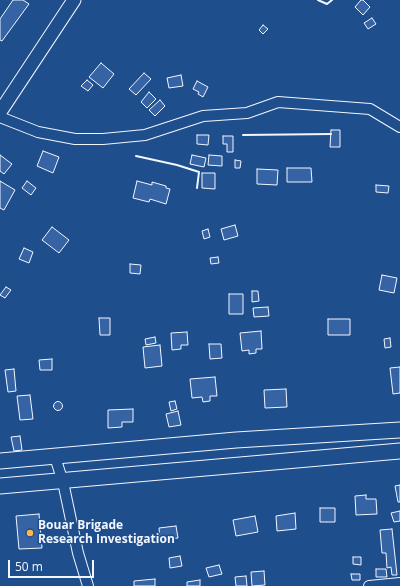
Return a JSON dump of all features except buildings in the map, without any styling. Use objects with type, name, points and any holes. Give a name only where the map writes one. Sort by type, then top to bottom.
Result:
[{"type":"main road","points":[[0,461],[236,440],[400,430]]},
{"type":"main road","points":[[0,486],[63,482],[400,451]]},
{"type":"street","points":[[0,112],[74,0]]},
{"type":"street","points":[[0,117],[38,132],[75,139],[103,139],[145,135],[203,116],[247,113],[278,102],[370,109],[400,127]]},
{"type":"street","points":[[55,457],[63,482],[78,553],[88,586]]},
{"type":"street","points":[[369,586],[400,583]]},
{"type":"wall","points":[[318,0],[327,4],[332,0]]},
{"type":"wall","points":[[243,135],[331,134]]},
{"type":"wall","points":[[136,156],[177,165],[199,172],[197,188]]},
{"type":"place","name":"Bouar Brigade Research Investigation","points":[[30,533]]}]
